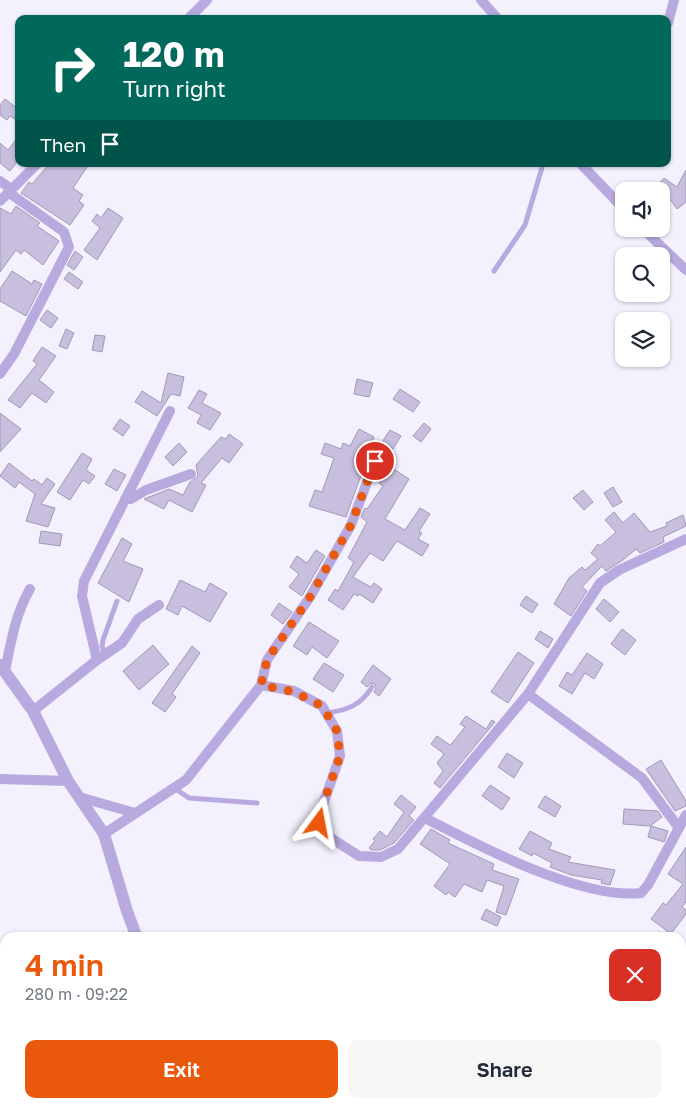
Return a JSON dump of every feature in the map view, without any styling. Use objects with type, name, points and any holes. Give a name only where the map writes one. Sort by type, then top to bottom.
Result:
[{"type":"street","points":[[192,15],[207,0]]},
{"type":"street","points":[[481,0],[494,15]]},
{"type":"street","points":[[670,15],[674,0]]},
{"type":"street","points":[[0,201],[33,167]]},
{"type":"street","points":[[584,167],[615,200]]},
{"type":"street","points":[[0,181],[10,191],[64,232],[69,246],[14,354],[0,374]]},
{"type":"street","points":[[652,237],[686,270]]},
{"type":"street","points":[[101,658],[82,596],[84,581],[170,411]]},
{"type":"street","points":[[104,834],[186,780],[261,685],[267,660],[310,597],[351,525],[375,461]]},
{"type":"street","points":[[125,499],[131,499],[146,490],[191,474]]},
{"type":"street","points":[[261,685],[294,692],[322,706],[337,731],[340,756],[320,813],[319,823],[323,833],[359,856],[381,857],[398,850],[528,694],[600,583],[619,570],[686,539]]},
{"type":"street","points":[[30,590],[22,604],[3,668],[33,711],[68,781],[104,834],[126,911],[135,932]]},
{"type":"street","points":[[33,711],[122,643],[138,619],[160,605]]},
{"type":"street","points":[[528,694],[642,778],[679,828]]},
{"type":"street","points":[[0,779],[68,781]]},
{"type":"street","points":[[79,797],[134,813]]},
{"type":"street","points":[[425,818],[486,849],[581,886],[625,895],[641,893],[648,885],[686,815]]},
{"type":"lane","points":[[494,271],[525,225],[542,167]]},
{"type":"lane","points":[[101,658],[103,640],[117,601]]},
{"type":"lane","points":[[326,714],[341,711],[361,703],[372,687]]},
{"type":"lane","points":[[174,788],[189,798],[257,803]]},
{"type":"building","points":[[5,99],[15,107],[15,119],[10,116],[7,120],[0,115],[0,105]]},
{"type":"building","points":[[15,141],[15,164],[10,171],[0,163],[0,143],[8,150]]},
{"type":"building","points":[[46,167],[87,167],[73,188],[83,195],[79,201],[84,205],[70,225],[21,193],[29,182],[32,184]]},
{"type":"building","points":[[686,170],[686,202],[677,209],[670,199],[670,182],[677,187]]},
{"type":"building","points":[[664,178],[670,182],[660,182]]},
{"type":"building","points":[[16,206],[40,223],[37,226],[59,241],[43,265],[24,250],[21,254],[16,250],[0,272],[0,208],[11,214]]},
{"type":"building","points":[[108,208],[123,218],[97,260],[84,250],[100,228],[92,221],[97,214],[101,218]]},
{"type":"building","points":[[75,251],[83,257],[74,270],[67,265]]},
{"type":"building","points":[[12,271],[32,284],[34,280],[42,284],[26,316],[0,301],[0,289]]},
{"type":"building","points":[[69,272],[83,282],[78,289],[64,279]]},
{"type":"building","points":[[47,310],[58,318],[51,328],[40,320]]},
{"type":"building","points":[[66,329],[74,333],[67,349],[59,346]]},
{"type":"building","points":[[95,335],[105,336],[102,352],[92,350]]},
{"type":"building","points":[[42,347],[56,356],[39,380],[54,392],[46,403],[32,393],[20,408],[8,400],[37,364],[33,361]]},
{"type":"building","points":[[168,373],[184,377],[180,396],[171,394],[157,416],[135,402],[142,391],[161,403]]},
{"type":"building","points":[[357,379],[373,383],[369,397],[354,394]]},
{"type":"building","points":[[400,389],[420,402],[413,412],[393,399]]},
{"type":"building","points":[[199,390],[207,394],[202,403],[221,413],[210,430],[197,423],[201,415],[188,408]]},
{"type":"building","points":[[0,413],[21,429],[0,452]]},
{"type":"building","points":[[120,419],[130,426],[123,436],[113,429]]},
{"type":"building","points":[[424,423],[431,429],[421,442],[413,436]]},
{"type":"building","points":[[359,429],[374,437],[365,455],[368,456],[346,517],[309,506],[315,490],[322,492],[334,458],[321,454],[325,443],[341,449],[343,443],[350,446]]},
{"type":"building","points":[[390,430],[401,436],[393,449],[382,442]]},
{"type":"building","points":[[229,434],[243,444],[229,463],[222,458],[201,483],[206,485],[192,512],[169,500],[164,509],[144,499],[169,489],[183,495],[190,482],[198,476],[196,465],[221,437],[226,439]]},
{"type":"building","points":[[179,443],[187,452],[173,466],[165,457]]},
{"type":"building","points":[[82,453],[92,459],[86,470],[95,476],[89,484],[83,480],[70,500],[57,492]]},
{"type":"building","points":[[9,463],[32,481],[34,479],[42,485],[47,478],[55,484],[41,504],[55,508],[48,527],[26,521],[35,494],[19,482],[15,488],[0,476]]},
{"type":"building","points":[[389,466],[409,479],[385,519],[405,530],[420,508],[430,514],[419,531],[422,533],[418,539],[429,545],[422,556],[397,541],[383,561],[370,553],[353,577],[371,587],[374,583],[382,589],[373,603],[359,594],[358,596],[354,594],[343,610],[328,600],[335,589],[338,591],[354,562],[348,558],[367,522],[361,517],[365,508],[367,509],[383,486],[379,483]]},
{"type":"building","points":[[114,469],[126,475],[117,491],[105,484]]},
{"type":"building","points":[[613,487],[622,502],[613,507],[604,493]]},
{"type":"building","points":[[583,490],[593,502],[584,510],[573,498]]},
{"type":"building","points":[[614,512],[623,523],[634,513],[650,532],[667,526],[666,523],[683,515],[686,526],[663,537],[664,542],[640,553],[636,549],[606,571],[602,566],[582,587],[587,591],[571,616],[554,604],[569,578],[582,567],[585,570],[598,559],[591,553],[598,544],[600,546],[616,532],[605,520]]},
{"type":"building","points":[[41,531],[62,534],[60,546],[39,543]]},
{"type":"building","points":[[122,538],[132,544],[123,561],[143,569],[129,602],[98,583]]},
{"type":"building","points":[[316,550],[325,556],[302,596],[289,587],[299,574],[290,567],[297,556],[307,563]]},
{"type":"building","points":[[180,580],[205,592],[210,583],[227,593],[210,622],[182,606],[178,615],[166,609]]},
{"type":"building","points":[[526,596],[538,604],[532,613],[520,605]]},
{"type":"building","points":[[604,599],[619,612],[610,622],[596,609]]},
{"type":"building","points":[[279,603],[292,612],[283,624],[271,615]]},
{"type":"building","points":[[309,622],[339,641],[327,658],[312,647],[307,655],[293,646]]},
{"type":"building","points":[[622,629],[636,640],[625,655],[611,644]]},
{"type":"building","points":[[540,631],[553,639],[548,648],[535,639]]},
{"type":"building","points":[[153,645],[169,664],[139,690],[123,671]]},
{"type":"building","points":[[192,646],[200,653],[172,694],[176,697],[165,712],[152,703]]},
{"type":"building","points":[[518,652],[534,663],[508,703],[491,692]]},
{"type":"building","points":[[587,653],[603,664],[594,679],[585,673],[572,694],[559,686],[567,672],[572,675]]},
{"type":"building","points":[[324,663],[344,675],[333,692],[313,679]]},
{"type":"building","points":[[373,665],[391,679],[379,696],[374,692],[375,684],[371,683],[367,687],[361,682]]},
{"type":"building","points":[[466,716],[486,729],[492,720],[495,722],[440,788],[434,783],[443,771],[437,763],[444,754],[431,744],[437,736],[450,745],[465,727],[460,724]]},
{"type":"building","points":[[507,753],[523,763],[514,778],[498,767]]},
{"type":"building","points":[[661,760],[686,801],[686,806],[675,811],[646,769]]},
{"type":"building","points":[[490,785],[510,798],[502,810],[482,796]]},
{"type":"building","points":[[401,795],[416,807],[409,816],[414,820],[394,843],[380,850],[371,850],[369,848],[375,841],[373,839],[380,831],[387,837],[404,812],[394,804]]},
{"type":"building","points":[[545,796],[561,806],[555,817],[538,807]]},
{"type":"building","points":[[624,809],[658,811],[662,817],[650,826],[623,824]]},
{"type":"building","points":[[651,826],[668,831],[664,842],[648,837]]},
{"type":"building","points":[[431,829],[450,840],[448,843],[494,864],[492,870],[519,879],[506,915],[496,912],[504,886],[487,880],[482,892],[464,884],[455,897],[448,892],[446,895],[434,886],[450,864],[420,844]]},
{"type":"building","points":[[530,831],[552,843],[549,849],[571,857],[568,862],[615,870],[610,885],[601,883],[602,880],[571,875],[550,867],[552,863],[533,853],[532,856],[519,849]]},
{"type":"building","points":[[686,847],[686,902],[682,907],[686,910],[686,914],[672,932],[668,932],[651,919],[663,903],[666,905],[683,884],[668,874]]},
{"type":"building","points":[[486,909],[501,917],[497,926],[481,919]]},
{"type":"route","points":[[319,823],[320,813],[340,756],[337,731],[322,706],[294,692],[261,685],[267,660],[310,597],[351,525],[375,461]]}]
